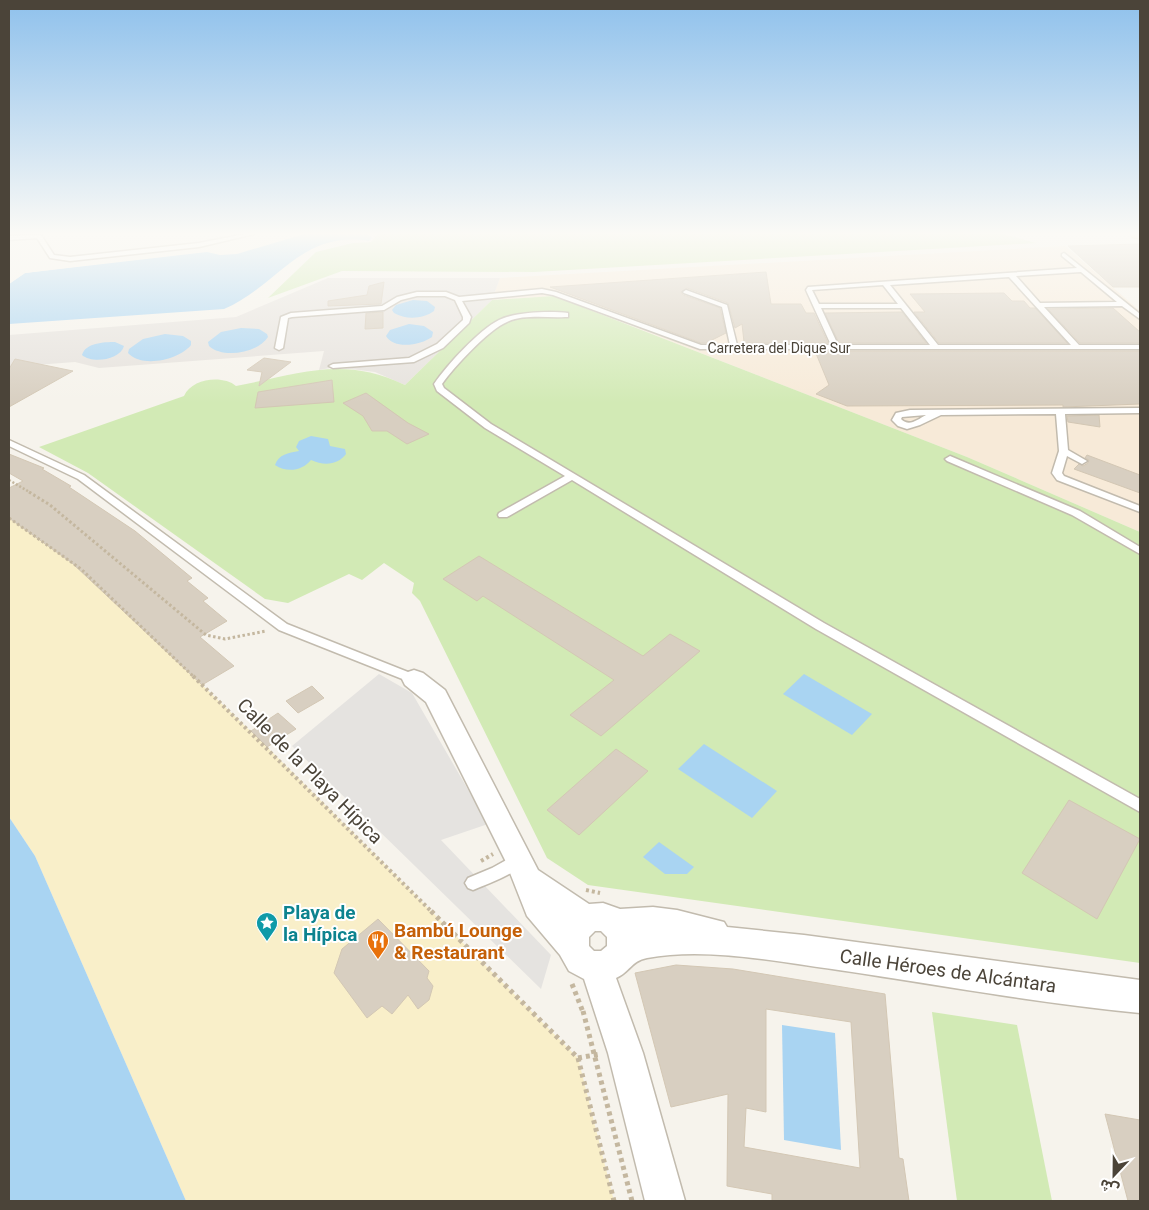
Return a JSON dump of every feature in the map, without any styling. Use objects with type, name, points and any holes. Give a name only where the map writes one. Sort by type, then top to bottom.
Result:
[{"type":"street","points":[[414,679],[436,696],[524,870],[538,906],[599,941],[612,1005],[665,1201]]},
{"type":"street","name":"Calle Héroes de Alcántara","points":[[599,941],[634,944],[664,941],[755,944],[1140,997]]},
{"type":"lane","points":[[809,290],[836,348]]},
{"type":"lane","points":[[890,290],[937,348]]},
{"type":"lane","points":[[1025,290],[1076,346]]},
{"type":"lane","points":[[1108,290],[1140,317]]},
{"type":"lane","name":"Carretera del Dique Sur","points":[[279,348],[285,317],[289,315],[384,308],[399,298],[417,294],[446,294],[458,299],[549,292],[695,346],[836,348],[1140,347]]},
{"type":"lane","points":[[686,292],[724,306],[734,347]]},
{"type":"lane","points":[[333,366],[404,361],[436,349],[466,321],[467,318],[458,299]]},
{"type":"lane","points":[[1038,305],[1124,304]]},
{"type":"lane","points":[[815,306],[903,306]]},
{"type":"lane","points":[[565,315],[515,318],[499,322],[446,372],[438,384],[445,395],[488,426],[571,477],[820,626],[1140,806]]},
{"type":"lane","points":[[938,413],[1140,410]]},
{"type":"lane","points":[[1060,411],[1064,451],[1057,473],[1060,478],[1140,509]]},
{"type":"lane","points":[[9,443],[81,477],[283,627],[414,679]]},
{"type":"lane","points":[[1064,451],[1082,461]]},
{"type":"lane","points":[[950,459],[1076,513],[1140,551]]},
{"type":"lane","points":[[503,515],[571,477]]},
{"type":"lane","points":[[473,883],[497,873],[524,870]]},
{"type":"path","points":[[9,480],[50,505],[206,635],[224,639],[283,627]]},
{"type":"path","name":"Calle de la Playa Hípica","points":[[9,518],[81,569],[267,747],[578,1058],[614,1201]]},
{"type":"shaded area","points":[[299,290],[495,290],[492,300],[405,385],[375,372],[335,367],[319,370],[324,351],[99,368],[75,362],[9,367],[9,335],[236,317]]},
{"type":"shaded area","points":[[495,290],[1116,290],[1140,311],[1140,532],[967,457],[555,296],[492,300]]},
{"type":"shaded area","points":[[379,674],[412,693],[488,824],[441,840],[551,955],[541,989],[292,746]]},
{"type":"green space","points":[[276,290],[289,290],[268,298]]},
{"type":"green space","points":[[554,296],[967,457],[1140,532],[1140,963],[588,885],[547,858],[420,601],[412,593],[414,583],[384,563],[362,580],[349,574],[288,603],[265,599],[88,473],[39,447],[184,396],[194,385],[208,380],[224,380],[236,386],[301,372],[341,369],[383,376],[405,385],[492,300]]},
{"type":"green space","points":[[932,1012],[1017,1025],[1052,1201],[957,1201]]},
{"type":"sand","name":"Playa de la Hípica","points":[[9,518],[81,569],[267,747],[578,1058],[614,1201],[186,1201],[35,856],[9,817]]},
{"type":"water","points":[[9,290],[255,290],[224,309],[9,324]]},
{"type":"water","points":[[413,300],[427,301],[435,307],[434,311],[425,316],[409,318],[394,313],[392,310],[396,305]]},
{"type":"water","points":[[409,324],[424,326],[433,332],[432,337],[415,344],[401,345],[386,336],[390,330]]},
{"type":"water","points":[[241,328],[259,329],[267,334],[268,337],[257,347],[240,352],[223,352],[209,346],[208,342],[221,332]]},
{"type":"water","points":[[165,334],[183,336],[191,341],[191,345],[179,354],[161,360],[143,360],[135,358],[128,353],[129,349],[143,339]]},
{"type":"water","points":[[115,342],[124,346],[117,355],[112,357],[99,360],[82,355],[91,346]]},
{"type":"water","points":[[311,436],[328,439],[330,446],[345,449],[346,454],[335,462],[326,464],[311,460],[303,467],[294,470],[280,468],[275,465],[281,456],[299,451],[296,447],[299,441]]},
{"type":"water","points":[[804,674],[872,714],[852,735],[783,694]]},
{"type":"water","points":[[704,744],[777,791],[752,818],[678,769]]},
{"type":"water","points":[[9,817],[35,856],[186,1201],[9,1201]]},
{"type":"water","points":[[659,842],[694,867],[687,874],[665,874],[643,857]]},
{"type":"water","points":[[782,1025],[835,1033],[841,1150],[784,1140]]},
{"type":"building","points":[[368,290],[383,290],[381,304],[328,306],[328,301],[367,295]]},
{"type":"building","points":[[559,290],[683,290],[681,292],[683,295],[720,308],[726,333],[706,343],[701,343]]},
{"type":"building","points":[[694,290],[769,290],[771,304],[801,304],[806,313],[814,313],[828,343],[744,342],[742,324],[735,328],[728,303]]},
{"type":"building","points":[[1004,293],[1012,301],[1024,301],[1030,308],[1035,308],[1067,343],[939,343],[914,312],[925,312],[910,294]]},
{"type":"building","points":[[1113,308],[1140,332],[1140,343],[1080,343],[1048,309]]},
{"type":"building","points":[[383,312],[383,328],[365,329],[366,313]]},
{"type":"building","points":[[902,312],[926,343],[839,343],[825,313]]},
{"type":"building","points":[[815,351],[1140,351],[1140,404],[1063,407],[1063,405],[847,406],[816,394],[829,385]]},
{"type":"building","points":[[264,358],[291,362],[259,386],[262,372],[247,370]]},
{"type":"building","points":[[15,359],[73,371],[9,407],[9,369]]},
{"type":"building","points":[[332,380],[334,402],[255,408],[258,392]]},
{"type":"building","points":[[366,393],[408,423],[429,434],[407,444],[387,431],[372,431],[363,416],[343,403]]},
{"type":"building","points":[[1099,415],[1100,427],[1068,422],[1067,416]]},
{"type":"building","points":[[9,454],[44,468],[42,469],[71,486],[69,487],[135,531],[192,578],[187,581],[208,598],[203,601],[227,621],[200,637],[234,666],[202,685],[72,563],[9,518],[9,488],[23,481],[9,473]]},
{"type":"building","points":[[1087,455],[1140,475],[1140,493],[1074,469],[1079,464],[1083,466],[1088,463],[1089,460],[1085,458]]},
{"type":"building","points":[[479,556],[643,656],[670,634],[700,651],[601,736],[570,715],[614,680],[483,596],[477,601],[443,579]]},
{"type":"building","points":[[312,686],[324,698],[298,713],[286,701]]},
{"type":"building","points":[[278,713],[296,729],[267,747],[251,731]]},
{"type":"building","points":[[616,749],[648,771],[579,835],[547,810]]},
{"type":"building","points":[[1069,800],[1140,839],[1097,919],[1022,873]]},
{"type":"building","name":"Bambú Lounge & Restaurant","points":[[378,919],[429,971],[427,978],[433,986],[429,1000],[418,1009],[408,995],[392,1014],[382,1006],[367,1018],[334,973],[342,949]]},
{"type":"building","points":[[676,965],[733,969],[885,994],[899,1158],[903,1159],[909,1201],[772,1201],[772,1194],[727,1186],[728,1094],[671,1107],[635,973]],"holes":[[[766,1009],[851,1022],[860,1168],[744,1147],[746,1108],[766,1112]]]},
{"type":"building","points":[[1105,1114],[1140,1120],[1140,1201],[1128,1201]]},
{"type":"place","name":"Playa de la Hípica","points":[[267,942]]},
{"type":"place","name":"Bambú Lounge & Restaurant","points":[[378,960]]}]
